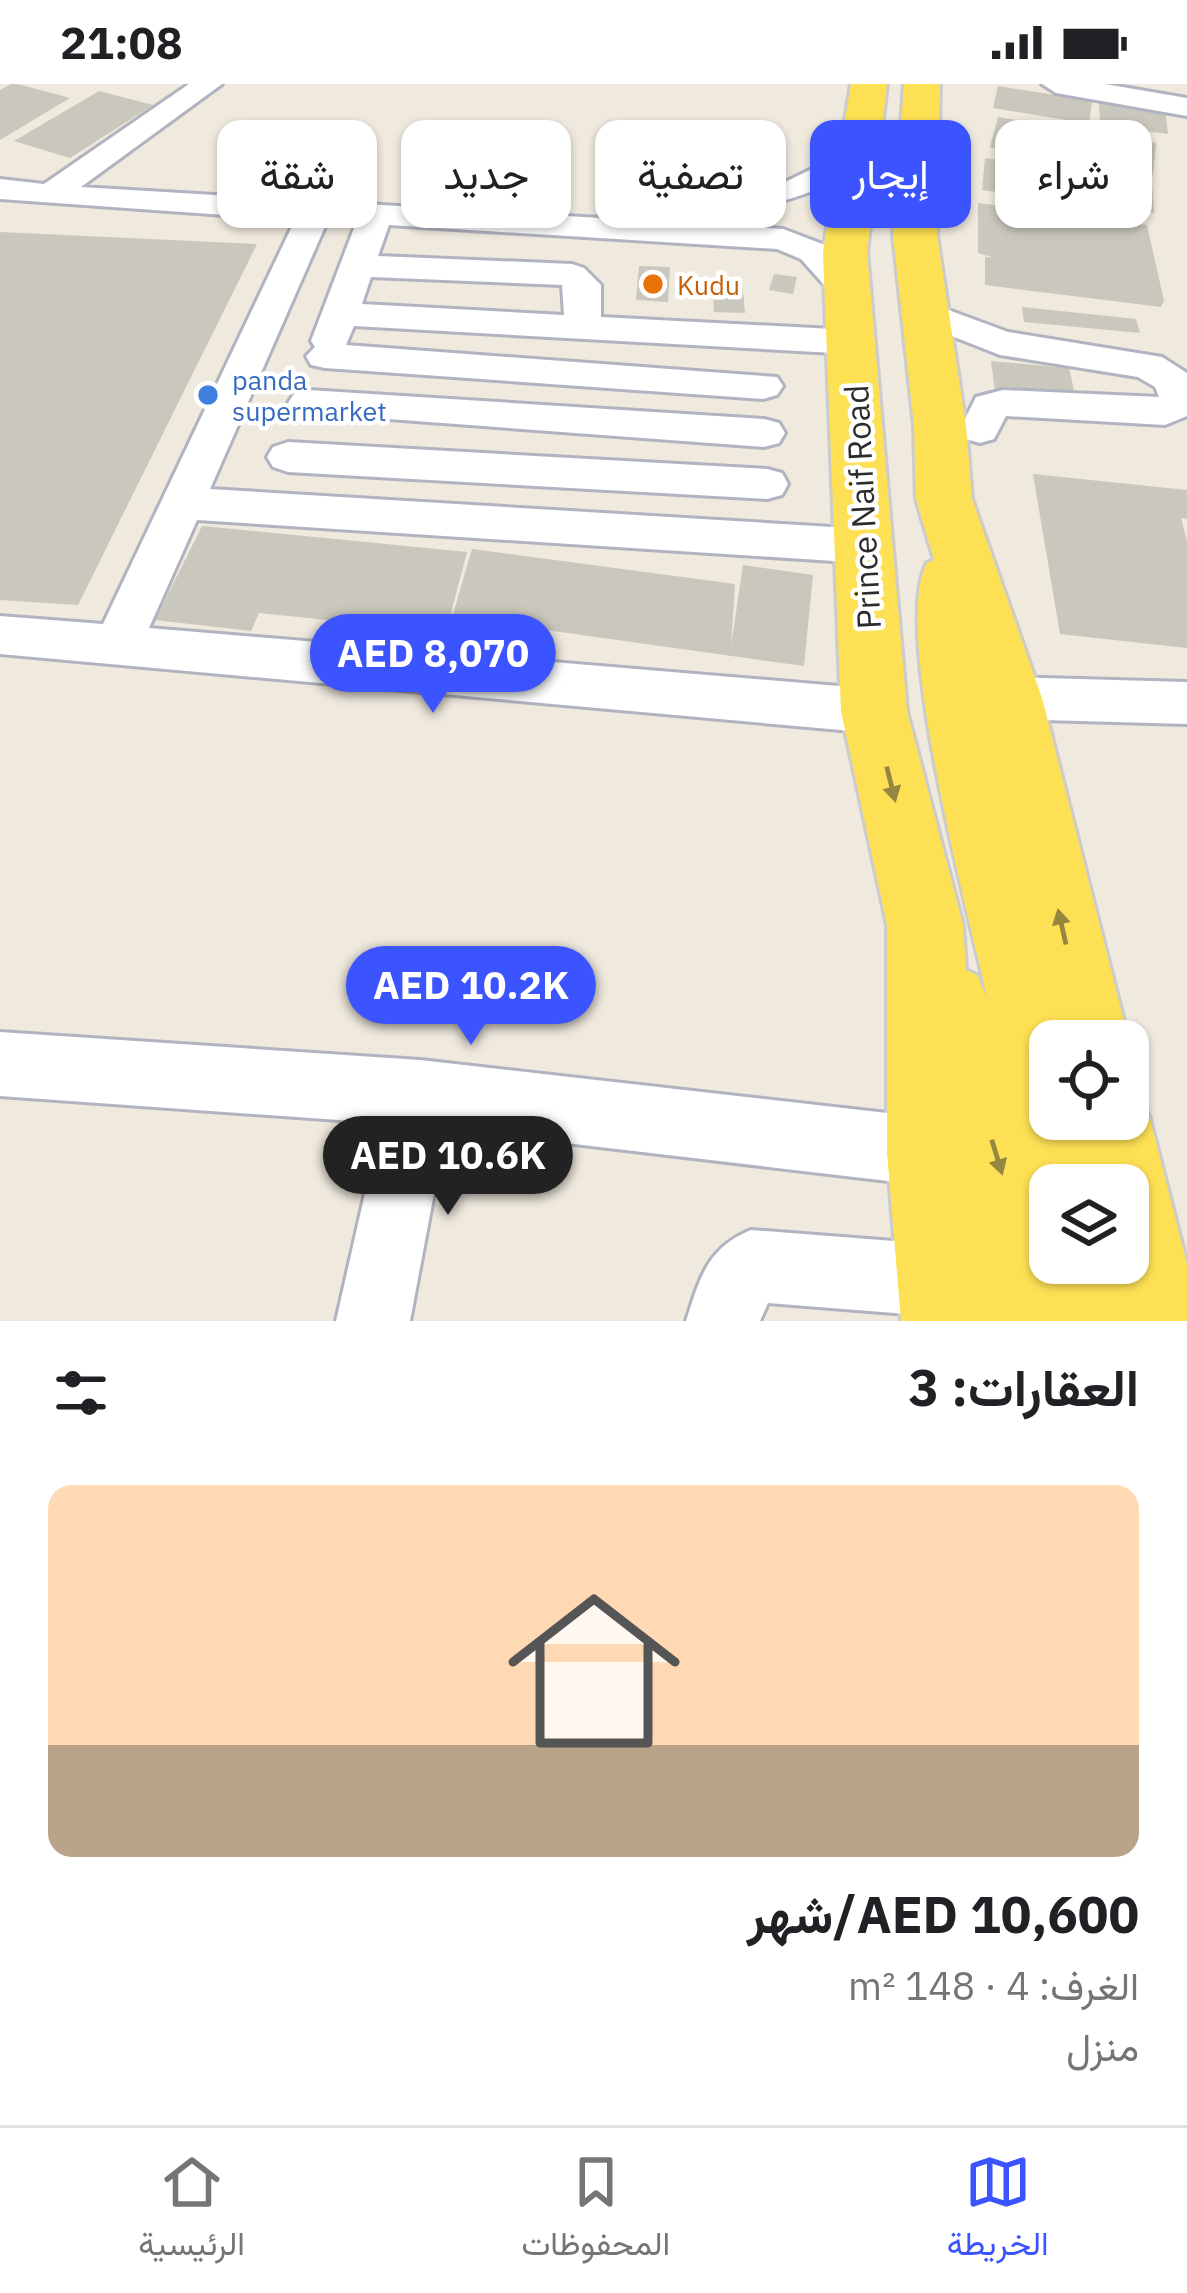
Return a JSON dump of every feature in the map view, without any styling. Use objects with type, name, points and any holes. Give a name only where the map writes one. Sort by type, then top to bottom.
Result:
[{"type":"main road","name":"Prince Naif Road","points":[[863,120],[869,84]]},
{"type":"main road","points":[[922,84],[914,235],[924,312],[960,427],[944,500],[952,685],[1033,1020]]},
{"type":"main road","name":"Prince Naif Road","points":[[848,228],[845,251],[874,712],[925,926],[1003,1175],[1026,1321]]},
{"type":"main road","points":[[944,500],[1009,698],[1083,1020]]},
{"type":"main road","name":"Prince Naif Road","points":[[925,926],[931,1152],[947,1301]]},
{"type":"main road","points":[[1095,1284],[1102,1321]]},
{"type":"main road","points":[[1145,1284],[1154,1321]]},
{"type":"street","points":[[62,184],[208,84]]},
{"type":"street","points":[[1056,84],[1187,107]]},
{"type":"street","points":[[1185,84],[1187,93]]},
{"type":"street","points":[[0,166],[62,184],[217,200]]},
{"type":"street","points":[[0,189],[62,184],[484,195],[595,205]]},
{"type":"street","points":[[377,212],[595,215]]},
{"type":"street","points":[[117,646],[308,228]]},
{"type":"street","points":[[271,506],[371,228]]},
{"type":"street","points":[[340,314],[765,337],[850,316],[800,243],[752,228]]},
{"type":"street","points":[[358,266],[572,275],[583,284],[582,327]]},
{"type":"street","points":[[924,312],[1000,344],[1162,372],[1172,380],[1181,401],[1165,412],[1165,433],[960,427]]},
{"type":"street","points":[[765,337],[764,433],[772,540]]},
{"type":"street","points":[[325,356],[763,386]]},
{"type":"street","points":[[308,404],[764,433]]},
{"type":"street","points":[[288,457],[767,484]]},
{"type":"street","points":[[181,505],[271,506],[865,546]]},
{"type":"street","points":[[0,635],[874,712]]},
{"type":"street","points":[[1009,698],[1187,703]]},
{"type":"street","points":[[0,1064],[420,1093],[931,1152]]},
{"type":"street","points":[[373,1321],[420,1093]]},
{"type":"street","points":[[723,1321],[732,1292],[752,1266],[947,1301]]},
{"type":"building","points":[[11,84],[70,98],[0,140],[0,90]]},
{"type":"building","points":[[998,86],[1092,101],[1090,120],[993,108]]},
{"type":"building","points":[[99,91],[153,105],[70,158],[14,141]]},
{"type":"building","points":[[1099,100],[1165,109],[1168,134],[1152,132],[1152,120],[1100,120]]},
{"type":"building","points":[[985,158],[995,160],[995,192],[982,190]]},
{"type":"building","points":[[978,203],[995,205],[995,228],[1148,228],[1164,301],[1161,307],[985,285],[985,257],[995,258],[978,253]]},
{"type":"building","points":[[0,232],[257,244],[78,605],[0,600]]},
{"type":"building","name":"Kudu","points":[[639,266],[670,267],[668,302],[636,300]]},
{"type":"building","points":[[774,274],[797,277],[793,294],[769,290]]},
{"type":"building","points":[[712,278],[742,279],[745,313],[714,312]]},
{"type":"building","points":[[1022,307],[1136,319],[1140,333],[1024,322]]},
{"type":"building","points":[[991,361],[1069,368],[1076,399],[995,392]]},
{"type":"building","points":[[1033,474],[1187,490],[1187,519],[1181,518],[1187,541],[1187,648],[1060,634]]},
{"type":"building","points":[[202,526],[467,552],[446,632],[259,613],[251,631],[155,620]]},
{"type":"building","points":[[472,549],[735,584],[731,646],[743,565],[813,575],[804,666],[539,629],[535,649],[446,638]]},
{"type":"place","name":"Kudu","points":[[653,284]]},
{"type":"place","name":"panda supermarket","points":[[208,395]]}]
